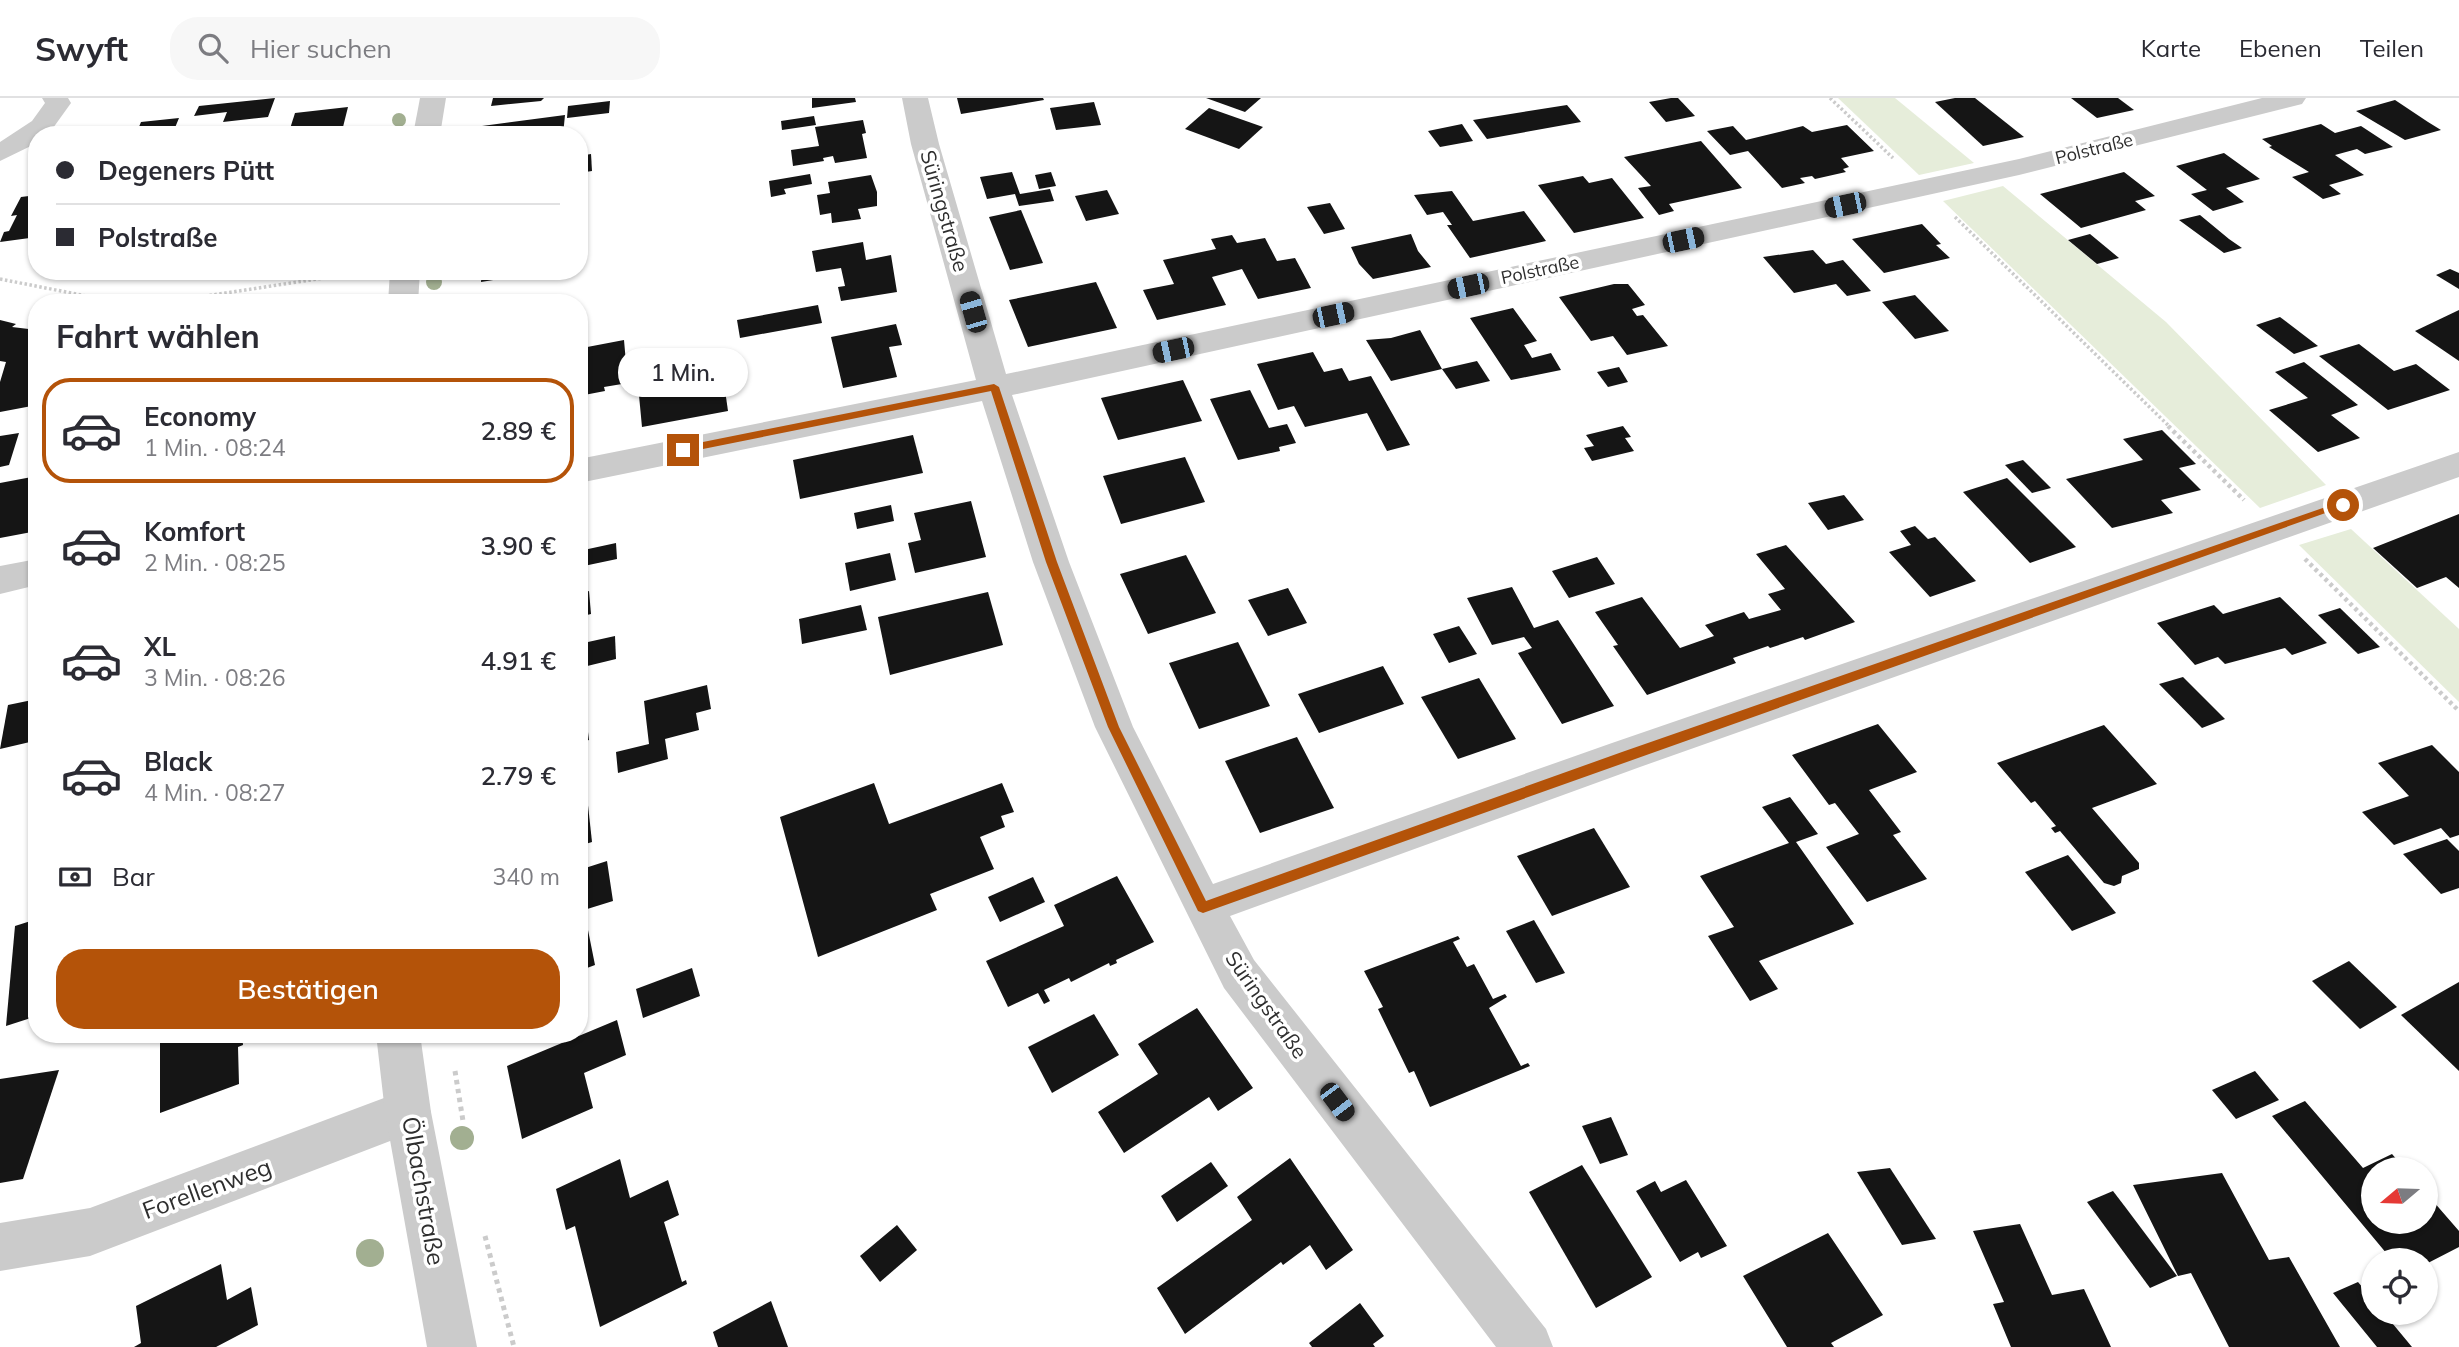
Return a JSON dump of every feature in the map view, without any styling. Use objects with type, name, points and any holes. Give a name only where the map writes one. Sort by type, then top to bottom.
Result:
[{"type":"street","points":[[42,126],[51,117],[58,103],[55,98]]},
{"type":"street","points":[[428,126],[433,98]]},
{"type":"street","name":"Süringstraße","points":[[915,98],[925,144],[994,387],[1051,562],[1114,727],[1239,974],[1528,1347]]},
{"type":"street","name":"Polstraße","points":[[588,469],[994,387],[1926,188],[2292,98]]},
{"type":"street","points":[[0,153],[28,139]]},
{"type":"street","points":[[1203,907],[1626,755],[2459,464]]},
{"type":"street","points":[[0,580],[28,574]]},
{"type":"street","name":"Ölbachstraße","points":[[399,1043],[408,1112],[452,1347]]},
{"type":"street","name":"Forellenweg","points":[[0,1247],[90,1232],[408,1112]]},
{"type":"path","points":[[1830,98],[1926,188],[2459,711]]},
{"type":"path","points":[[0,279],[76,294]]},
{"type":"path","points":[[218,294],[310,280]]},
{"type":"path","points":[[453,1060],[463,1125]]},
{"type":"path","points":[[483,1228],[514,1347]]},
{"type":"green space","points":[[1838,98],[1895,98],[1974,163],[1919,175]]},
{"type":"green space","points":[[2003,186],[2166,322],[2326,485],[2260,508],[1943,201]]},
{"type":"green space","points":[[2351,529],[2459,629],[2459,702],[2299,545]]},
{"type":"building","points":[[275,98],[268,117],[223,122],[227,112],[194,116],[199,106]]},
{"type":"building","points":[[493,98],[544,98],[541,101],[491,106]]},
{"type":"building","points":[[812,98],[855,98],[856,102],[812,108]]},
{"type":"building","points":[[957,98],[1043,98],[1044,100],[961,114]]},
{"type":"building","points":[[1206,98],[1261,98],[1245,112]]},
{"type":"building","points":[[1678,98],[1695,116],[1666,122],[1649,102]]},
{"type":"building","points":[[1975,98],[2024,137],[1983,146],[1935,102]]},
{"type":"building","points":[[2071,98],[2118,98],[2134,110],[2097,118]]},
{"type":"building","points":[[2395,100],[2441,130],[2405,140],[2356,111]]},
{"type":"building","points":[[610,101],[609,113],[567,118],[568,106]]},
{"type":"building","points":[[1094,102],[1101,125],[1056,130],[1050,108]]},
{"type":"building","points":[[1567,105],[1581,122],[1487,139],[1473,120]]},
{"type":"building","points":[[348,107],[343,126],[291,126],[295,113]]},
{"type":"building","points":[[1209,108],[1263,127],[1239,149],[1185,129]]},
{"type":"building","points":[[565,115],[564,126],[482,126]]},
{"type":"building","points":[[814,116],[816,125],[782,130],[781,121]]},
{"type":"building","points":[[179,118],[176,126],[139,126],[141,122]]},
{"type":"building","points":[[863,120],[866,133],[862,134],[867,158],[835,163],[833,156],[823,158],[824,161],[793,166],[791,150],[819,146],[815,127]]},
{"type":"building","points":[[1462,124],[1473,141],[1440,147],[1428,131]]},
{"type":"building","points":[[2321,124],[2335,133],[2361,126],[2393,147],[2365,154],[2357,149],[2335,155],[2364,175],[2329,185],[2341,194],[2323,199],[2292,177],[2309,172],[2269,147],[2272,146],[2262,139]]},
{"type":"building","points":[[1847,125],[1874,151],[1841,158],[1849,167],[1843,169],[1846,172],[1815,179],[1812,176],[1800,178],[1805,183],[1782,188],[1748,151],[1730,155],[1707,131],[1733,126],[1746,140],[1803,126],[1812,132]]},
{"type":"building","points":[[1701,141],[1742,188],[1669,204],[1674,211],[1659,215],[1638,188],[1651,186],[1624,157]]},
{"type":"building","points":[[2224,153],[2260,179],[2226,188],[2244,202],[2213,211],[2191,194],[2207,190],[2176,166]]},
{"type":"building","points":[[588,154],[591,154],[592,171],[588,172]]},
{"type":"building","points":[[1012,172],[1020,194],[1050,189],[1054,201],[1019,206],[1015,194],[987,199],[980,177]]},
{"type":"building","points":[[1051,172],[1056,186],[1039,189],[1035,175]]},
{"type":"building","points":[[2124,172],[2155,196],[2135,201],[2146,210],[2081,228],[2040,194]]},
{"type":"building","points":[[810,174],[812,184],[784,189],[786,194],[771,197],[769,181]]},
{"type":"building","points":[[871,175],[877,192],[877,206],[858,209],[861,219],[832,223],[831,213],[820,215],[817,195],[830,193],[828,182]]},
{"type":"building","points":[[1583,176],[1589,183],[1612,178],[1644,218],[1574,233],[1538,185]]},
{"type":"building","points":[[1107,190],[1119,214],[1086,221],[1075,196]]},
{"type":"building","points":[[1452,191],[1473,221],[1524,211],[1546,241],[1470,258],[1447,225],[1452,225],[1443,212],[1427,215],[1414,195]]},
{"type":"building","points":[[28,196],[28,238],[0,242],[17,215],[11,216],[21,197]]},
{"type":"building","points":[[1330,203],[1345,229],[1324,234],[1307,207]]},
{"type":"building","points":[[1021,210],[1043,263],[1010,270],[989,217]]},
{"type":"building","points":[[2200,215],[2242,248],[2224,253],[2179,220]]},
{"type":"building","points":[[1922,224],[1941,244],[1936,245],[1950,258],[1884,273],[1852,239]]},
{"type":"building","points":[[1411,234],[1418,251],[1431,267],[1373,279],[1359,264],[1351,247]]},
{"type":"building","points":[[2090,234],[2119,258],[2097,264],[2068,240]]},
{"type":"building","points":[[1232,235],[1237,243],[1265,238],[1277,261],[1295,258],[1311,288],[1258,299],[1242,269],[1212,277],[1226,305],[1157,320],[1143,290],[1174,284],[1163,260],[1216,249],[1211,239]]},
{"type":"building","points":[[863,242],[866,260],[891,255],[897,292],[841,301],[838,287],[845,286],[841,268],[816,272],[812,251]]},
{"type":"building","points":[[1813,250],[1826,264],[1843,260],[1871,291],[1847,296],[1836,284],[1794,293],[1763,257]]},
{"type":"building","points":[[2450,269],[2459,273],[2459,289],[2436,275]]},
{"type":"building","points":[[1096,282],[1117,328],[1028,347],[1009,300]]},
{"type":"building","points":[[1614,284],[1628,284],[1645,305],[1632,309],[1637,316],[1643,315],[1668,346],[1627,355],[1613,336],[1591,341],[1559,297]]},
{"type":"building","points":[[1915,295],[1949,331],[1915,339],[1882,302]]},
{"type":"building","points":[[818,305],[822,323],[740,338],[737,320]]},
{"type":"building","points":[[1513,308],[1537,341],[1524,345],[1532,358],[1551,353],[1561,370],[1511,380],[1470,318]]},
{"type":"building","points":[[2459,310],[2459,361],[2415,331]]},
{"type":"building","points":[[2280,317],[2318,346],[2294,354],[2256,325]]},
{"type":"building","points":[[0,320],[16,324],[12,327],[28,329],[28,407],[0,412],[0,382],[6,362],[0,361]]},
{"type":"building","points":[[896,324],[902,345],[889,347],[897,377],[843,388],[831,337]]},
{"type":"building","points":[[1420,330],[1442,369],[1391,381],[1366,340],[1391,338]]},
{"type":"building","points":[[624,340],[626,363],[639,361],[640,381],[604,387],[605,391],[588,394],[588,347]]},
{"type":"building","points":[[2359,344],[2394,371],[2416,364],[2450,390],[2388,410],[2319,356]]},
{"type":"building","points":[[1313,352],[1324,372],[1342,368],[1349,381],[1371,376],[1410,445],[1387,451],[1367,413],[1305,427],[1294,406],[1278,410],[1257,364]]},
{"type":"building","points":[[1477,361],[1490,381],[1456,389],[1442,369]]},
{"type":"building","points":[[2304,362],[2358,405],[2331,415],[2360,438],[2318,452],[2269,410],[2308,398],[2275,372]]},
{"type":"building","points":[[1619,367],[1628,382],[1608,387],[1597,372]]},
{"type":"building","points":[[722,369],[728,411],[642,427],[638,385]]},
{"type":"building","points":[[1183,380],[1202,421],[1118,440],[1101,398]]},
{"type":"building","points":[[1250,390],[1269,428],[1287,424],[1296,443],[1279,447],[1280,451],[1238,460],[1210,399]]},
{"type":"building","points":[[1623,426],[1631,437],[1625,438],[1634,451],[1592,461],[1584,448],[1594,446],[1586,435]]},
{"type":"building","points":[[2162,430],[2196,464],[2179,468],[2201,490],[2161,500],[2173,513],[2112,528],[2066,479],[2143,460],[2123,439]]},
{"type":"building","points":[[19,433],[9,465],[0,467],[0,436]]},
{"type":"building","points":[[913,435],[923,473],[800,499],[793,460]]},
{"type":"building","points":[[1185,457],[1205,502],[1121,524],[1103,476]]},
{"type":"building","points":[[2023,460],[2051,488],[2032,493],[2005,465]]},
{"type":"building","points":[[28,478],[28,533],[0,538],[0,483]]},
{"type":"building","points":[[2007,478],[2076,547],[2030,563],[1963,492]]},
{"type":"building","points":[[1844,495],[1864,520],[1828,530],[1808,503]]},
{"type":"building","points":[[971,501],[986,557],[915,573],[908,543],[921,540],[914,513]]},
{"type":"building","points":[[891,505],[894,521],[857,529],[854,513]]},
{"type":"building","points":[[2459,514],[2459,588],[2446,577],[2417,588],[2373,548]]},
{"type":"building","points":[[1915,526],[1928,539],[1935,537],[1976,581],[1930,597],[1889,552],[1911,545],[1900,531]]},
{"type":"building","points":[[616,543],[617,559],[588,565],[588,549]]},
{"type":"building","points":[[1786,545],[1855,622],[1805,640],[1803,637],[1733,658],[1736,663],[1647,695],[1613,646],[1618,645],[1595,612],[1642,597],[1680,648],[1714,636],[1705,625],[1744,612],[1749,619],[1781,610],[1768,594],[1785,589],[1756,554]]},
{"type":"building","points":[[890,553],[896,580],[850,591],[845,563]]},
{"type":"building","points":[[1186,555],[1216,613],[1148,634],[1120,574]]},
{"type":"building","points":[[1597,557],[1615,584],[1569,598],[1552,571]]},
{"type":"building","points":[[1512,587],[1534,628],[1558,620],[1614,706],[1562,724],[1518,653],[1532,648],[1524,637],[1492,645],[1467,598]]},
{"type":"building","points":[[1288,588],[1307,623],[1268,636],[1248,600]]},
{"type":"building","points":[[588,591],[591,614],[588,615]]},
{"type":"building","points":[[988,592],[1003,645],[890,675],[878,617]]},
{"type":"building","points":[[2280,597],[2327,643],[2292,655],[2285,648],[2225,664],[2218,657],[2195,665],[2157,623],[2214,605],[2223,614]]},
{"type":"building","points":[[861,605],[867,630],[802,644],[799,619]]},
{"type":"building","points":[[2340,608],[2380,647],[2358,654],[2318,615]]},
{"type":"building","points":[[1459,626],[1477,654],[1449,663],[1433,634]]},
{"type":"building","points":[[615,636],[616,659],[588,666],[588,642]]},
{"type":"building","points":[[1238,642],[1270,706],[1199,729],[1169,663]]},
{"type":"building","points":[[1383,666],[1404,704],[1319,733],[1298,694]]},
{"type":"building","points":[[2183,677],[2225,719],[2202,728],[2159,684]]},
{"type":"building","points":[[1479,678],[1516,739],[1458,759],[1421,697]]},
{"type":"building","points":[[707,685],[711,709],[696,713],[699,730],[665,739],[668,759],[618,773],[616,752],[649,744],[644,701]]},
{"type":"building","points":[[28,701],[28,742],[0,749],[8,705]]},
{"type":"building","points":[[1878,724],[1917,772],[1869,790],[1901,832],[1893,835],[1927,879],[1867,902],[1826,847],[1859,834],[1835,803],[1829,805],[1792,755]]},
{"type":"building","points":[[2104,725],[2157,784],[2092,808],[2139,863],[2139,869],[2122,876],[2121,883],[2114,886],[2104,883],[2060,831],[2055,833],[2051,828],[2056,826],[2035,801],[2031,803],[1997,763]]},
{"type":"building","points":[[1297,737],[1334,808],[1260,833],[1225,761]]},
{"type":"building","points":[[2432,745],[2459,772],[2459,835],[2450,838],[2441,828],[2394,845],[2362,812],[2409,796],[2378,763]]},
{"type":"building","points":[[874,783],[889,824],[1002,783],[1014,812],[1001,816],[1005,827],[980,837],[994,869],[930,894],[937,910],[818,957],[780,817]]},
{"type":"building","points":[[1790,797],[1818,834],[1796,842],[1854,924],[1759,961],[1778,989],[1750,1001],[1708,936],[1734,927],[1700,876],[1789,843],[1762,807]]},
{"type":"building","points":[[588,805],[592,842],[588,843]]},
{"type":"building","points":[[1594,828],[1630,887],[1552,916],[1517,856]]},
{"type":"building","points":[[2447,839],[2459,851],[2459,888],[2441,894],[2403,854]]},
{"type":"building","points":[[2068,855],[2116,913],[2072,931],[2025,872]]},
{"type":"building","points":[[607,861],[613,901],[588,909],[588,867]]},
{"type":"building","points":[[1117,876],[1154,942],[1116,960],[1117,963],[1110,966],[1109,963],[1071,982],[1069,978],[1044,990],[1050,1001],[1044,1004],[1038,993],[1008,1007],[986,961],[1064,926],[1054,905]]},
{"type":"building","points":[[1033,877],[1045,902],[1000,922],[988,897]]},
{"type":"building","points":[[1534,920],[1565,973],[1536,983],[1506,931]]},
{"type":"building","points":[[28,922],[28,1019],[6,1026],[15,926]]},
{"type":"building","points":[[588,930],[595,965],[588,968]]},
{"type":"building","points":[[1458,936],[1460,939],[1453,942],[1467,967],[1474,964],[1493,999],[1505,994],[1507,997],[1489,1008],[1521,1066],[1528,1063],[1530,1066],[1430,1107],[1414,1071],[1409,1073],[1378,1009],[1383,1007],[1364,971]]},
{"type":"building","points":[[2349,961],[2397,1007],[2360,1029],[2312,981]]},
{"type":"building","points":[[692,968],[700,996],[643,1018],[636,989]]},
{"type":"building","points":[[2459,982],[2459,1071],[2401,1015]]},
{"type":"building","points":[[1197,1008],[1253,1088],[1218,1111],[1209,1097],[1124,1153],[1098,1112],[1158,1074],[1138,1044]]},
{"type":"building","points":[[1094,1014],[1119,1055],[1052,1093],[1028,1047]]},
{"type":"building","points":[[617,1020],[626,1055],[584,1073],[593,1108],[522,1139],[507,1066],[562,1043],[588,1043],[588,1032]]},
{"type":"building","points":[[160,1043],[243,1043],[238,1047],[239,1084],[160,1113]]},
{"type":"building","points":[[59,1070],[23,1179],[0,1183],[0,1079]]},
{"type":"building","points":[[2255,1071],[2279,1100],[2236,1119],[2212,1090]]},
{"type":"building","points":[[2305,1101],[2361,1166],[2361,1223],[2272,1116]]},
{"type":"building","points":[[1611,1117],[1628,1155],[1600,1164],[1582,1126]]},
{"type":"building","points":[[1290,1158],[1353,1250],[1326,1270],[1310,1245],[1283,1265],[1281,1262],[1185,1334],[1157,1288],[1252,1220],[1237,1197]]},
{"type":"building","points":[[620,1159],[630,1198],[668,1180],[679,1215],[664,1222],[682,1282],[686,1280],[687,1284],[600,1327],[575,1226],[566,1230],[556,1189]]},
{"type":"building","points":[[1211,1162],[1228,1186],[1177,1222],[1161,1196]]},
{"type":"building","points":[[1582,1165],[1652,1277],[1596,1308],[1529,1192]]},
{"type":"building","points":[[1890,1168],[1936,1239],[1902,1245],[1857,1172]]},
{"type":"building","points":[[2222,1173],[2269,1260],[2289,1257],[2340,1347],[2229,1347],[2191,1273],[2178,1276],[2133,1185]]},
{"type":"building","points":[[1686,1180],[1727,1246],[1701,1258],[1698,1252],[1680,1262],[1636,1191],[1655,1181],[1661,1192]]},
{"type":"building","points":[[2113,1191],[2177,1276],[2150,1288],[2087,1202]]},
{"type":"building","points":[[2438,1207],[2459,1231],[2459,1247],[2438,1258],[2438,1248],[2382,1248],[2370,1234],[2438,1234]]},
{"type":"building","points":[[2020,1224],[2052,1295],[2084,1289],[2111,1347],[2011,1347],[1993,1304],[2004,1302],[1973,1231]]},
{"type":"building","points":[[897,1225],[917,1250],[880,1282],[860,1256]]},
{"type":"building","points":[[1828,1233],[1883,1315],[1831,1343],[1834,1347],[1787,1347],[1743,1276]]},
{"type":"building","points":[[221,1264],[227,1300],[251,1287],[258,1325],[216,1347],[134,1347],[141,1343],[136,1306]]},
{"type":"building","points":[[2358,1282],[2361,1286],[2361,1325],[2394,1325],[2412,1347],[2377,1347],[2333,1293]]},
{"type":"building","points":[[771,1301],[788,1347],[718,1347],[713,1332]]},
{"type":"building","points":[[1360,1303],[1384,1336],[1373,1344],[1375,1347],[1312,1347],[1309,1343]]},
{"type":"route","points":[[683,450],[994,387],[1051,562],[1114,727],[1203,907],[1626,755],[2343,505]]}]
